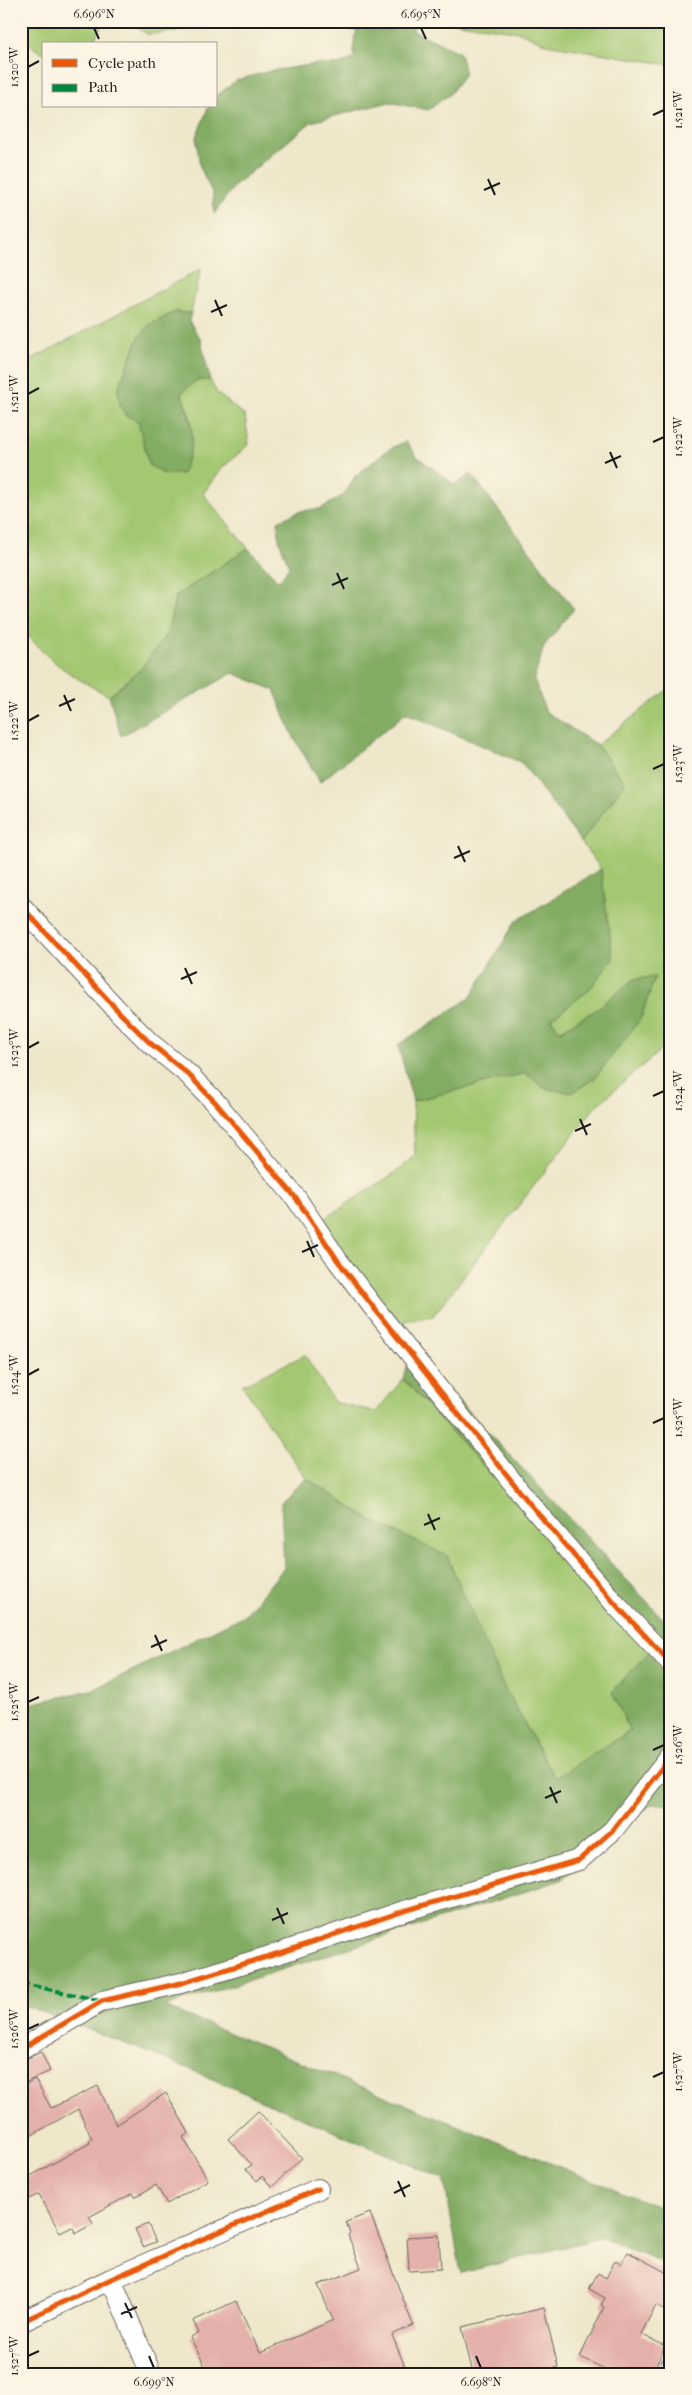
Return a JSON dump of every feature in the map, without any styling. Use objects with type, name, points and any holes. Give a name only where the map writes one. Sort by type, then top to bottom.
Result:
[{"type":"street","points":[[21,906],[127,1020],[188,1074],[216,1103],[296,1198],[338,1261],[530,1504],[616,1606],[671,1663]]},
{"type":"street","points":[[21,2049],[102,2000],[181,1984],[404,1911],[578,1860],[613,1830],[671,1756]]},
{"type":"street","points":[[21,2322],[111,2279],[318,2189]]},
{"type":"street","points":[[111,2279],[152,2374]]},
{"type":"street","points":[[668,2374],[671,2366]]},
{"type":"green space","points":[[21,21],[104,21],[93,42],[42,42],[42,52],[35,49],[21,34]]},
{"type":"green space","points":[[126,21],[181,21],[177,32],[147,34]]},
{"type":"green space","points":[[298,21],[368,21],[357,31]]},
{"type":"green space","points":[[368,21],[419,21],[412,30],[460,53],[465,74],[449,95],[428,110],[389,102],[311,122],[234,186],[214,214],[213,194],[200,167],[196,137],[208,108],[218,108],[218,94],[237,80],[270,71],[317,64],[339,65],[354,58],[355,37]]},
{"type":"green space","points":[[445,21],[671,21],[671,65],[546,44],[520,32]]},
{"type":"green space","points":[[201,269],[191,313],[175,312],[148,326],[118,389],[120,405],[126,416],[138,420],[149,465],[192,422],[181,393],[197,380],[210,380],[217,393],[245,416],[249,444],[220,470],[203,494],[248,548],[176,596],[167,634],[141,669],[109,696],[60,667],[40,649],[21,626],[21,365]]},
{"type":"green space","points":[[175,312],[191,313],[189,321],[201,340],[210,380],[197,380],[181,393],[191,425],[192,442],[190,452],[182,474],[164,474],[149,465],[138,421],[126,416],[120,405],[118,389],[139,337],[148,326]]},
{"type":"green space","points":[[406,441],[416,456],[455,485],[471,474],[574,609],[544,646],[534,680],[546,712],[597,745],[625,783],[581,842],[522,763],[406,713],[320,782],[294,738],[274,690],[233,673],[121,736],[109,696],[141,669],[167,634],[176,596],[248,548],[279,582],[289,566],[279,540],[278,521],[301,511],[320,509],[344,495],[355,476],[388,450]]},
{"type":"green space","points":[[671,687],[671,1041],[595,1107],[433,1316],[401,1322],[353,1268],[324,1219],[396,1172],[415,1156],[413,1101],[526,1073],[544,1088],[634,979],[596,1010],[559,1031],[551,1018],[589,990],[601,869],[581,842],[625,783],[597,745]]},
{"type":"green space","points":[[601,869],[613,959],[589,990],[551,1019],[560,1031],[596,1010],[634,979],[655,977],[641,1018],[595,1078],[572,1093],[544,1088],[526,1073],[413,1101],[398,1045],[471,997],[515,922]]},
{"type":"green space","points":[[305,1355],[334,1402],[376,1412],[403,1379],[652,1649],[630,1731],[555,1779],[504,1687],[372,1521],[306,1478],[242,1385]]},
{"type":"green space","points":[[423,1363],[671,1627],[671,1806],[652,1804],[561,1880],[165,2007],[671,2212],[671,2265],[600,2238],[461,2273],[444,2179],[168,2060],[21,2004],[21,1706],[95,1689],[245,1615],[284,1568],[281,1502],[306,1478],[372,1521],[447,1556],[504,1687],[555,1778],[630,1731],[612,1692],[652,1649],[403,1379],[406,1367]]},
{"type":"building","points":[[41,2052],[50,2071],[26,2082],[21,2072],[21,2061]]},
{"type":"building","points":[[35,2079],[51,2108],[98,2086],[116,2125],[166,2093],[189,2133],[183,2137],[208,2180],[167,2204],[156,2185],[135,2197],[133,2193],[89,2217],[93,2224],[76,2233],[72,2227],[60,2233],[39,2194],[21,2203],[21,2181],[90,2143],[89,2140],[92,2139],[78,2109],[21,2141],[21,2087]]},
{"type":"building","points":[[258,2111],[302,2158],[272,2187],[262,2176],[257,2181],[246,2169],[252,2165],[228,2139]]},
{"type":"building","points":[[370,2213],[413,2325],[392,2335],[408,2374],[209,2374],[190,2337],[199,2333],[193,2321],[236,2301],[260,2353],[333,2320],[318,2285],[361,2268],[348,2235],[350,2233],[346,2222]]},
{"type":"building","points":[[148,2224],[156,2242],[143,2247],[135,2229]]},
{"type":"building","points":[[439,2235],[441,2269],[409,2271],[407,2237]]},
{"type":"building","points":[[628,2252],[671,2275],[671,2313],[656,2305],[641,2334],[665,2346],[652,2374],[615,2374],[580,2357],[604,2307],[601,2305],[605,2298],[589,2289],[598,2273],[606,2278],[615,2261],[621,2264]]},
{"type":"building","points":[[544,2308],[558,2367],[530,2374],[473,2374],[462,2327]]},
{"type":"marked path","points":[[21,1983],[102,2001]]},
{"type":"cycle path","points":[[21,906],[121,1014],[150,1043],[188,1074],[216,1103],[296,1198],[338,1261],[530,1504],[617,1606],[671,1663]]},
{"type":"cycle path","points":[[21,2049],[102,2001],[181,1983],[283,1952],[404,1911],[579,1860],[613,1830],[671,1756]]},
{"type":"cycle path","points":[[21,2322],[111,2279],[318,2189]]}]
